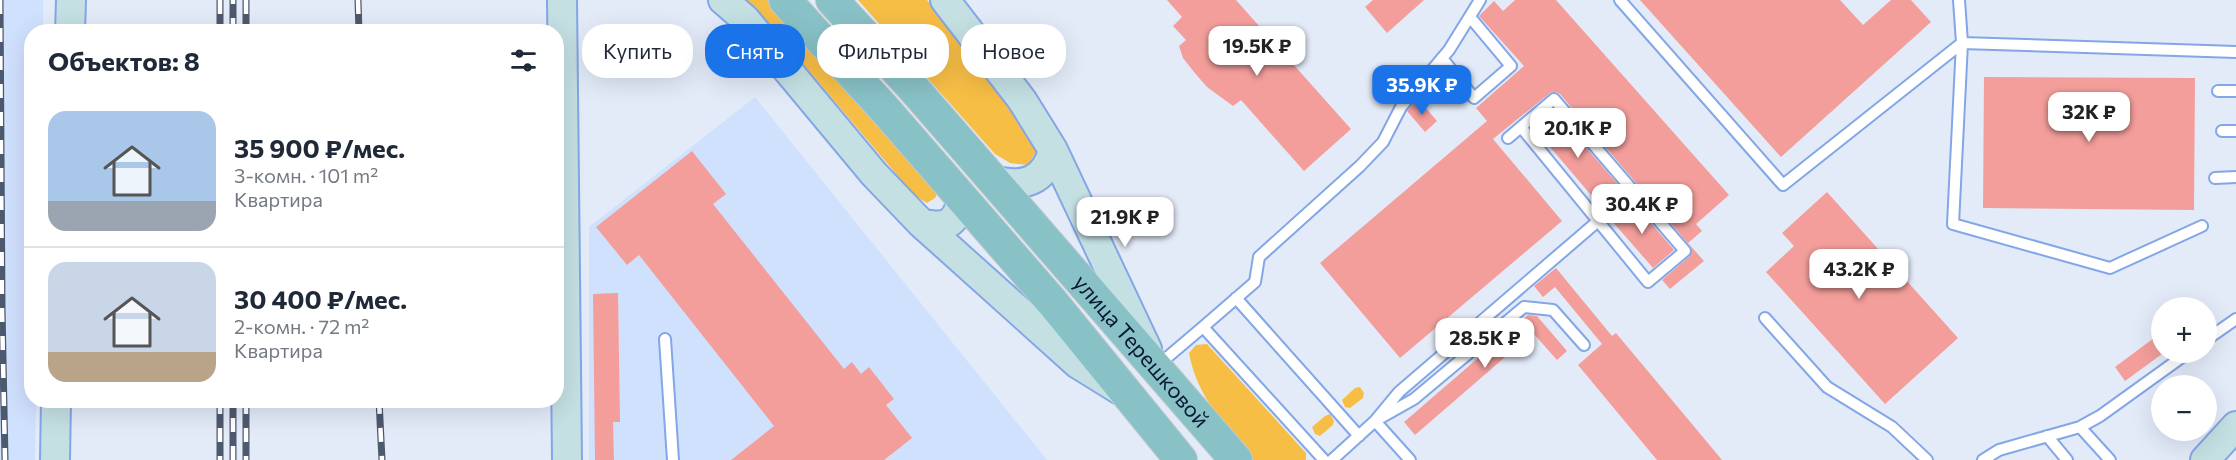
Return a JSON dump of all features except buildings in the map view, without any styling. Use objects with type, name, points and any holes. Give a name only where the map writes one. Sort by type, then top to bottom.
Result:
[{"type":"main road","points":[[70,24],[71,0]]},
{"type":"main road","points":[[562,0],[562,24]]},
{"type":"main road","points":[[723,0],[745,19],[874,174],[921,223],[1078,364],[1126,393]]},
{"type":"main road","name":"улица Терешковой","points":[[785,0],[888,113],[1053,303],[1181,460]]},
{"type":"main road","name":"улица Терешковой","points":[[832,0],[907,81],[1236,460]]},
{"type":"main road","points":[[945,0],[1022,100],[1053,150],[1156,367]]},
{"type":"main road","points":[[993,180],[1010,185],[1024,184],[1035,178],[1050,162],[1053,150]]},
{"type":"main road","points":[[564,184],[567,460]]},
{"type":"main road","points":[[921,223],[938,227],[947,224],[955,217],[962,199]]},
{"type":"main road","points":[[56,408],[56,460]]},
{"type":"main road","points":[[1161,436],[1193,409]]},
{"type":"main road","points":[[2205,460],[2236,426]]},
{"type":"lane","points":[[1156,367],[1255,282],[1258,257],[1360,166],[1383,142],[1401,108],[1442,58],[1480,0]]},
{"type":"lane","points":[[1620,0],[1782,185],[1962,43],[2236,52]]},
{"type":"lane","points":[[1950,0],[1959,5],[1962,43],[1953,224],[2110,268],[2202,226]]},
{"type":"lane","points":[[1442,58],[1474,98],[1511,66],[1470,17]]},
{"type":"lane","points":[[2218,91],[2236,91]]},
{"type":"lane","points":[[1508,138],[1554,99],[1685,251],[1648,282],[1521,127]]},
{"type":"lane","points":[[2222,131],[2236,131]]},
{"type":"lane","points":[[2215,178],[2236,177]]},
{"type":"lane","points":[[1332,460],[1375,421],[1399,392],[1633,191]]},
{"type":"lane","points":[[1236,298],[1359,436]]},
{"type":"lane","points":[[1375,421],[1414,399],[1524,308],[1553,310],[1584,345]]},
{"type":"lane","points":[[1765,318],[1827,387],[1892,427],[1927,460]]},
{"type":"lane","points":[[2217,332],[2236,319]]},
{"type":"lane","points":[[1203,327],[1324,460]]},
{"type":"lane","points":[[665,339],[673,460]]},
{"type":"lane","points":[[1983,460],[1999,450],[2080,427],[2100,416],[2174,363]]},
{"type":"lane","points":[[1375,421],[1410,460]]},
{"type":"lane","points":[[2080,427],[2110,460]]},
{"type":"lane","points":[[2047,436],[2067,460]]},
{"type":"shaded area","points":[[0,0],[43,0],[43,24],[24,24],[24,408],[36,408],[35,460],[0,460]]},
{"type":"shaded area","points":[[744,0],[769,0],[794,24],[768,23]]},
{"type":"shaded area","points":[[858,0],[927,0],[946,24],[879,24]]},
{"type":"shaded area","points":[[949,28],[961,43],[961,78],[989,78],[1030,130],[1037,150],[1028,165],[1010,163],[995,154],[927,78],[949,78]]},
{"type":"shaded area","points":[[805,37],[817,51],[817,78],[841,78],[939,191],[935,198],[927,203],[914,195],[805,67]]},
{"type":"shaded area","points":[[755,97],[1047,460],[589,460],[589,227]]},
{"type":"shaded area","points":[[1207,344],[1306,453],[1306,460],[1253,460],[1223,423],[1198,383],[1189,353],[1196,345]]},
{"type":"shaded area","points":[[1360,387],[1364,393],[1363,398],[1350,408],[1345,407],[1342,400],[1355,388]]},
{"type":"shaded area","points":[[1330,414],[1334,421],[1333,425],[1320,436],[1315,434],[1312,427]]},
{"type":"railway","points":[[0,0],[5,460]]},
{"type":"railway","points":[[220,0],[220,24]]},
{"type":"railway","points":[[233,0],[233,24]]},
{"type":"railway","points":[[246,0],[246,24]]},
{"type":"railway","points":[[358,0],[359,24]]},
{"type":"railway","points":[[220,408],[220,460]]},
{"type":"railway","points":[[233,408],[233,460]]},
{"type":"railway","points":[[246,408],[246,460]]},
{"type":"railway","points":[[379,408],[382,460]]}]
